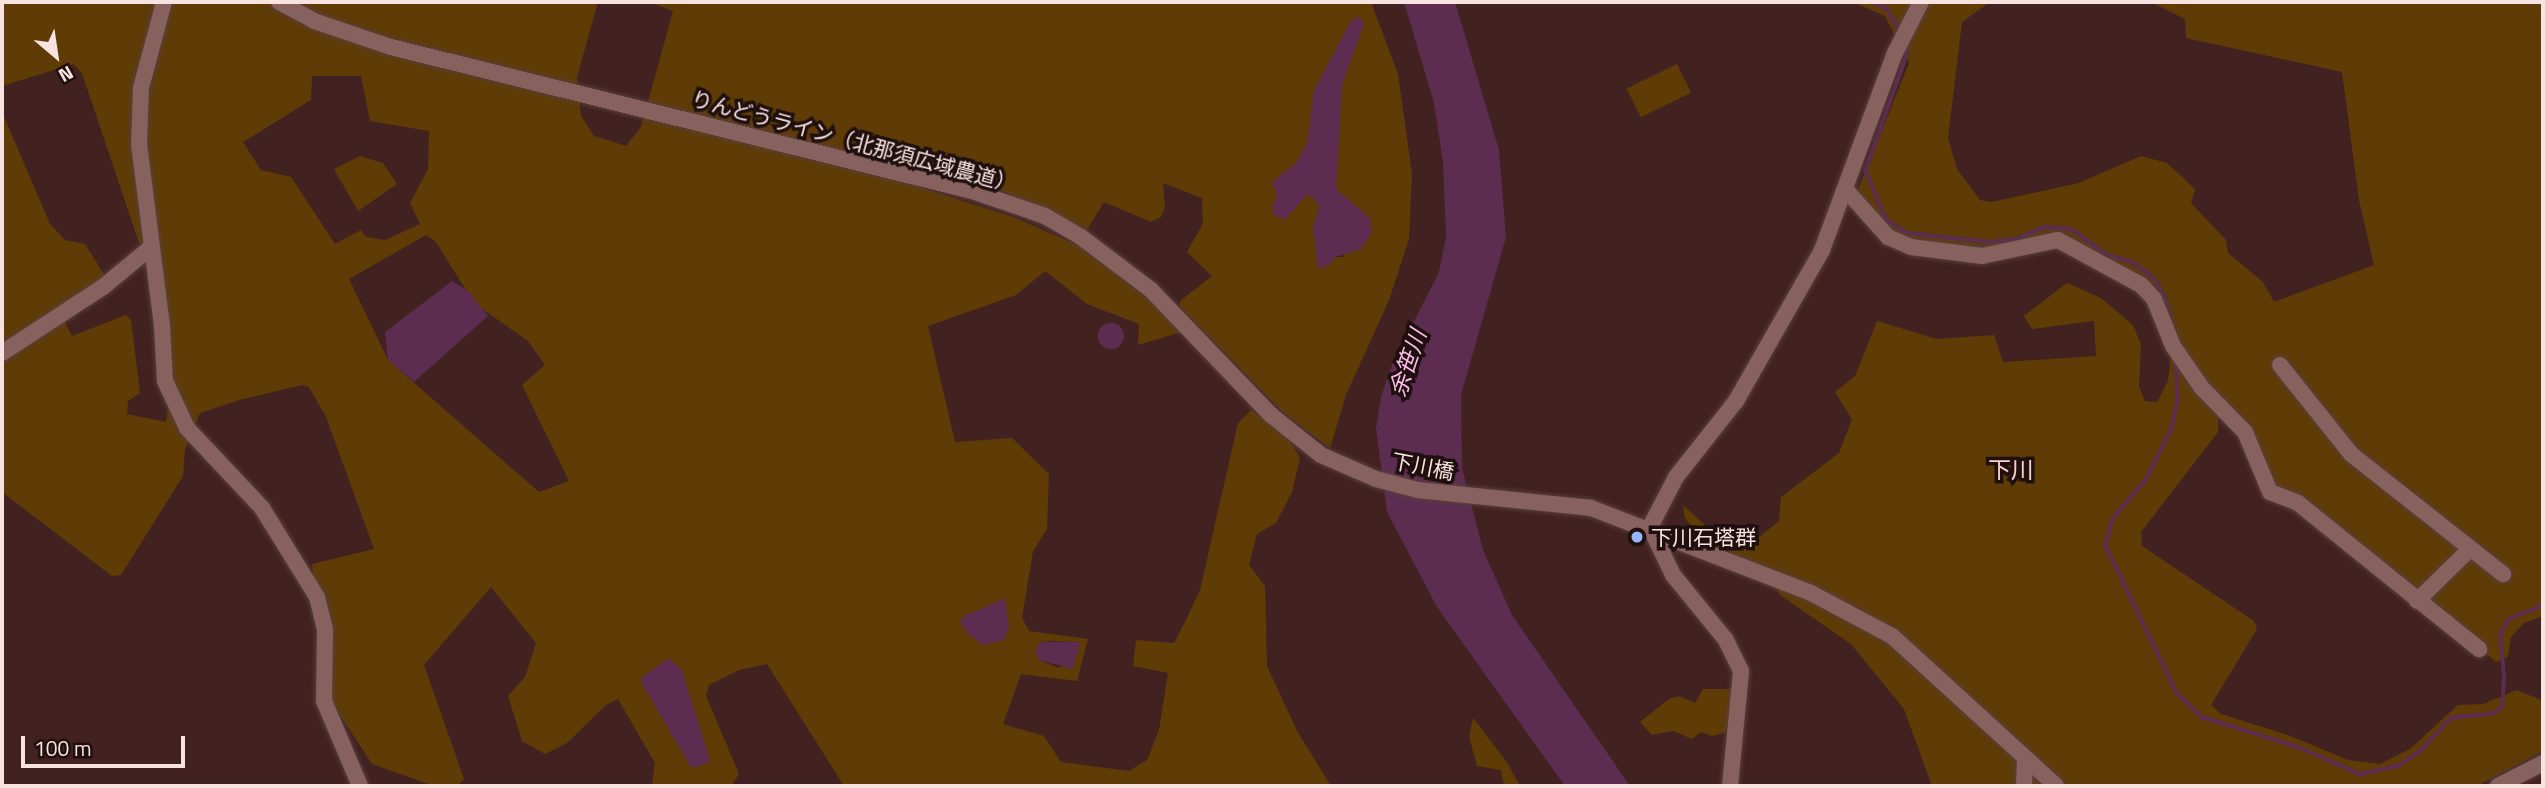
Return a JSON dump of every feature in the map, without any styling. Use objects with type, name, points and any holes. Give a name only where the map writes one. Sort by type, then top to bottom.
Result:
[{"type":"street","points":[[164,2],[141,88],[139,144],[168,392],[187,428],[273,522],[317,597],[325,630],[324,701],[359,786]]},
{"type":"street","name":"りんどうライン（北那須広域農道）","points":[[279,2],[314,21],[381,44],[972,191],[1045,216],[1121,265],[1181,319],[1271,415],[1321,455],[1341,465]]},
{"type":"street","points":[[1650,527],[1676,477],[1736,401],[1795,302],[1847,191],[1883,83],[1921,2]]},
{"type":"street","points":[[1847,191],[1888,237],[1911,247],[1993,255],[2058,240],[2141,285],[2154,299],[2173,346],[2202,388],[2245,432],[2270,492],[2298,503],[2479,649]]},
{"type":"street","points":[[2,353],[103,287],[150,248]]},
{"type":"street","points":[[2280,365],[2351,454],[2503,574]]},
{"type":"street","name":"下川橋","points":[[1341,465],[1418,490],[1573,504],[1650,527]]},
{"type":"street","points":[[1650,527],[1811,593],[1882,630],[1930,668],[2025,760],[2056,786]]},
{"type":"street","points":[[1650,527],[1673,575],[1726,640],[1741,671],[1730,786]]},
{"type":"street","points":[[2417,601],[2470,549]]},
{"type":"street","points":[[2024,786],[2025,760]]},
{"type":"street","points":[[2498,786],[2543,763]]},
{"type":"shaded area","points":[[2,2],[598,2],[577,77],[581,116],[594,136],[626,146],[641,127],[673,11],[650,2],[1371,2],[1398,74],[1412,174],[1409,239],[1389,300],[1346,395],[1330,448],[1283,412],[1180,307],[1180,301],[1212,276],[1187,252],[1203,223],[1202,198],[1163,183],[1165,207],[1161,217],[1151,222],[1104,202],[1087,230],[987,184],[924,171],[919,187],[1016,218],[1077,245],[1150,300],[1181,332],[1138,345],[1139,324],[1087,304],[1045,271],[1016,295],[928,326],[955,442],[1012,438],[1049,474],[1047,529],[1033,551],[1022,618],[1029,631],[1088,639],[1077,681],[1021,674],[1003,724],[1044,736],[1061,762],[1129,771],[1147,760],[1159,730],[1168,673],[1133,666],[1136,640],[1174,643],[1184,624],[1200,590],[1238,423],[1251,410],[1287,436],[1300,458],[1292,492],[1276,523],[1257,534],[1249,565],[1265,586],[1267,666],[1297,731],[1331,786],[844,786],[767,664],[739,670],[709,685],[706,696],[739,774],[731,786],[652,786],[655,763],[618,699],[606,705],[567,743],[545,754],[522,741],[508,696],[525,677],[536,643],[491,587],[424,665],[464,779],[457,786],[434,786],[372,764],[327,695],[312,564],[374,549],[326,417],[309,387],[302,385],[239,400],[200,413],[185,449],[183,476],[121,575],[112,576],[2,492],[2,112],[50,224],[65,240],[85,244],[110,284],[63,319],[72,336],[126,315],[131,320],[140,393],[128,401],[127,414],[166,422],[169,402],[152,247],[139,243],[82,73],[73,64],[2,86]],"holes":[[[312,76],[361,76],[370,121],[429,131],[428,169],[410,203],[420,224],[385,240],[366,237],[361,230],[335,244],[291,177],[261,170],[243,142],[311,100]],[[1315,147],[1337,198],[1344,257],[1335,257],[1318,242],[1313,229],[1319,207],[1313,196],[1307,194],[1285,218],[1272,207]],[[426,235],[436,242],[474,303],[528,341],[545,365],[522,385],[569,481],[539,492],[388,360],[349,279]],[[1041,642],[1080,642],[1059,668],[1039,660]],[[669,659],[682,671],[693,706],[664,722],[641,678]]]},
{"type":"shaded area","points":[[1853,2],[1990,2],[1962,22],[1948,138],[1957,169],[1980,200],[1991,202],[2079,183],[2141,156],[2167,163],[2195,189],[2191,203],[2226,240],[2228,253],[2263,282],[2274,302],[2374,265],[2359,200],[2342,72],[2186,38],[2185,19],[2151,2],[2543,2],[2543,616],[2524,623],[2511,637],[2508,657],[2496,662],[2292,496],[2275,489],[2227,407],[2218,417],[2218,432],[2141,532],[2142,546],[2254,621],[2257,629],[2211,705],[2221,714],[2288,735],[2348,760],[2380,764],[2410,749],[2458,705],[2483,704],[2517,690],[2543,701],[2543,751],[2477,786],[1932,786],[1904,709],[1851,644],[1780,595],[1764,568],[1705,541],[1695,531],[1685,518],[1683,505],[1720,539],[1753,542],[1779,521],[1781,497],[1839,453],[1852,419],[1835,392],[1855,376],[1877,321],[1937,339],[1994,335],[2003,362],[2096,356],[2094,321],[2032,329],[2024,316],[2067,283],[2101,298],[2133,325],[2141,344],[2139,387],[2145,401],[2157,402],[2168,381],[2171,357],[2162,302],[2065,234],[2003,248],[1971,248],[1905,240],[1888,229],[1858,190],[1909,63],[1885,16]]},
{"type":"shaded area","points":[[1677,64],[1691,93],[1641,117],[1627,89]]},
{"type":"shaded area","points":[[360,156],[383,163],[397,184],[358,211],[334,169]]},
{"type":"shaded area","points":[[1703,689],[1733,689],[1727,732],[1712,736],[1701,732],[1692,739],[1673,731],[1652,735],[1640,722],[1669,699],[1679,696],[1695,703]]},
{"type":"shaded area","points":[[1473,718],[1506,761],[1520,786],[1504,786],[1501,770],[1477,766],[1469,736]]},
{"type":"water","name":"余笹川","points":[[1404,2],[1455,2],[1499,150],[1506,237],[1461,395],[1462,468],[1483,550],[1512,615],[1630,786],[1565,786],[1437,607],[1387,512],[1376,428],[1381,397],[1392,365],[1439,272],[1446,237],[1443,162],[1434,103]]},
{"type":"water","points":[[1359,16],[1364,24],[1342,84],[1336,189],[1370,218],[1371,234],[1361,249],[1335,257],[1329,265],[1318,269],[1313,229],[1319,207],[1313,197],[1307,195],[1285,219],[1275,216],[1272,207],[1277,195],[1272,182],[1297,162],[1307,143],[1314,90],[1351,21]]},
{"type":"water","points":[[452,281],[468,291],[488,316],[414,382],[388,360],[385,332]]},
{"type":"water","points":[[1111,323],[1120,327],[1124,336],[1120,345],[1111,349],[1102,345],[1098,336],[1102,327]]},
{"type":"water","points":[[1005,598],[1009,627],[1004,640],[983,645],[967,633],[960,621],[964,616]]},
{"type":"water","points":[[1041,642],[1080,642],[1073,669],[1039,660],[1035,651]]},
{"type":"water","points":[[669,658],[682,671],[709,757],[708,763],[696,767],[691,767],[642,684],[641,678]]},
{"type":"waterway","points":[[1872,2],[1887,9],[1900,31]]},
{"type":"waterway","points":[[1906,40],[1908,53],[1866,171],[1886,219],[1907,233],[1991,242],[2019,238],[2044,227],[2072,229],[2106,254],[2133,262],[2153,277],[2165,296],[2178,344]]},
{"type":"waterway","points":[[2176,358],[2178,400],[2172,429],[2146,480],[2113,519],[2106,546],[2177,693],[2202,717],[2298,747],[2360,774],[2398,766],[2420,751],[2451,718],[2494,713],[2502,707],[2504,676],[2500,634],[2509,619],[2543,605]]},
{"type":"place","name":"下川石塔群","points":[[1637,537]]},
{"type":"district","name":"下川","points":[[2011,470]]}]
